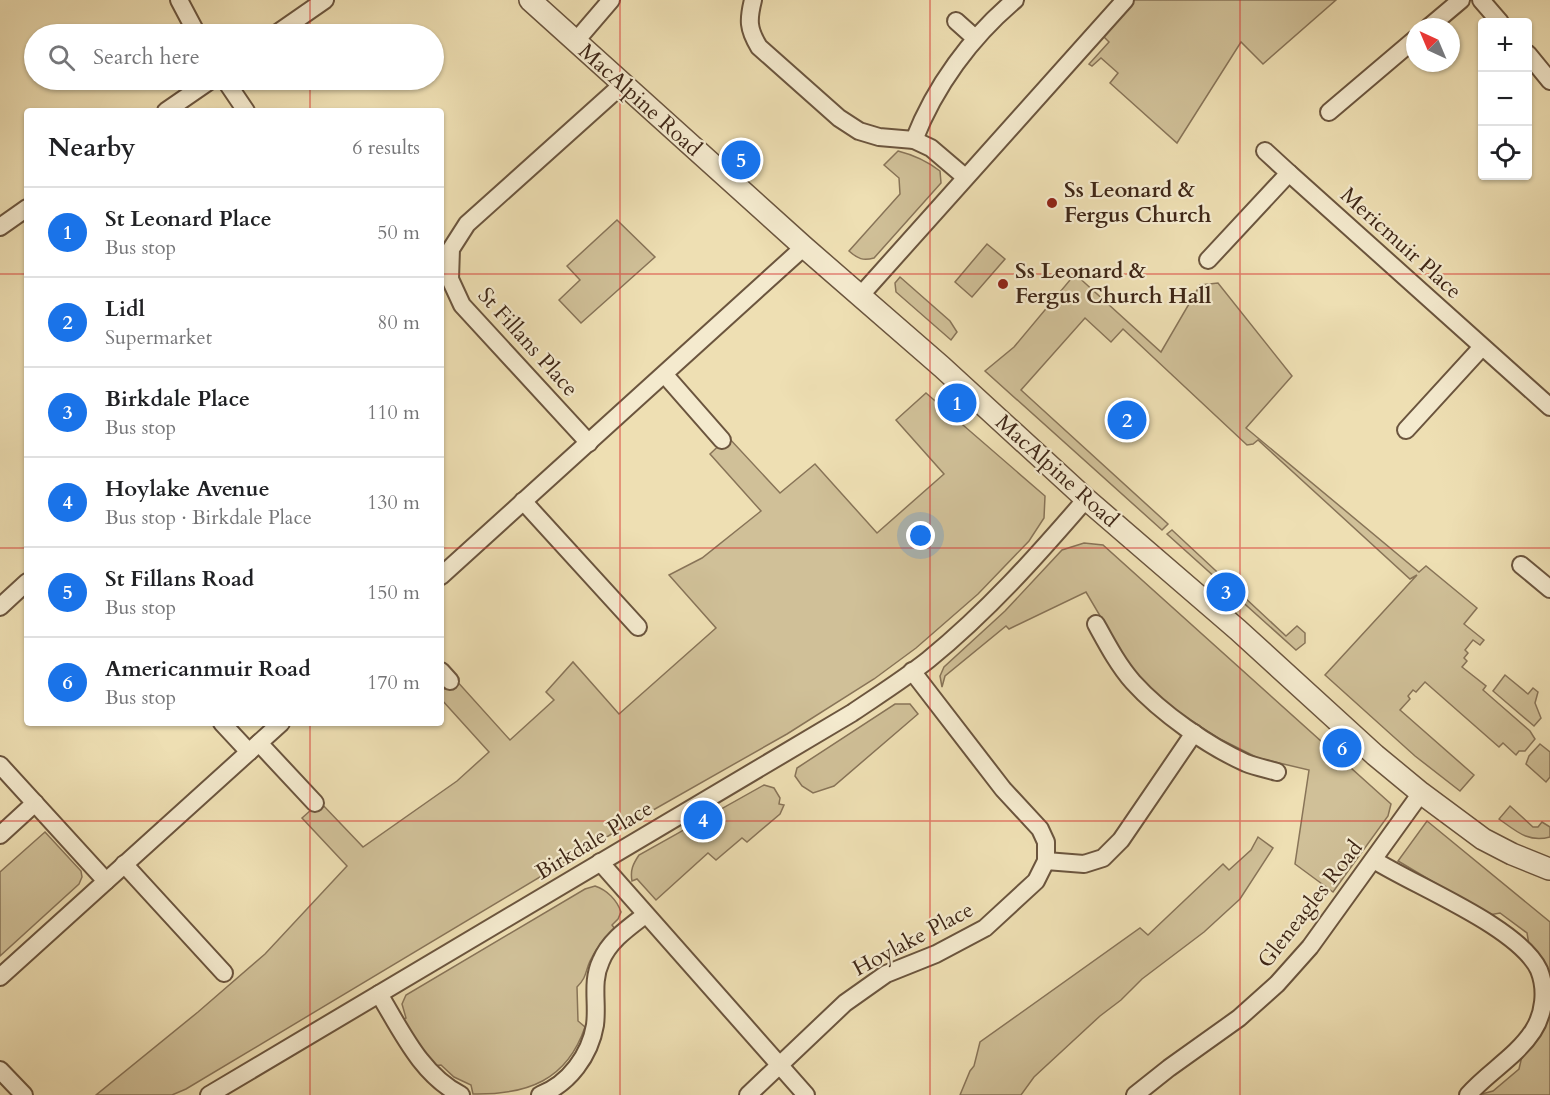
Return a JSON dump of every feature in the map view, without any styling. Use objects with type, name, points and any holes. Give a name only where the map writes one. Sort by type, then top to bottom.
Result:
[{"type":"street","points":[[178,0],[191,24]]},
{"type":"street","points":[[290,24],[325,0]]},
{"type":"street","name":"MacAlpine Road","points":[[530,0],[804,247],[942,367],[1086,499],[1238,630],[1366,747],[1421,793],[1483,839],[1550,875]]},
{"type":"street","points":[[575,42],[611,0]]},
{"type":"street","points":[[753,0],[749,16],[751,33],[759,47],[839,118],[859,130],[879,137],[914,140],[931,148],[965,177]]},
{"type":"street","points":[[914,140],[922,119],[975,38],[1015,0]]},
{"type":"street","points":[[860,296],[1125,0]]},
{"type":"street","points":[[1440,18],[1461,0]]},
{"type":"street","points":[[1481,0],[1497,18]]},
{"type":"street","points":[[956,21],[975,38]]},
{"type":"street","points":[[1329,112],[1406,47]]},
{"type":"street","points":[[1532,60],[1550,81]]},
{"type":"street","name":"St Fillans Place","points":[[589,443],[462,305],[450,279],[452,249],[467,225],[622,84]]},
{"type":"street","points":[[170,108],[196,90]]},
{"type":"street","points":[[232,90],[244,108]]},
{"type":"street","name":"Mericmuir Place","points":[[1265,151],[1550,407]]},
{"type":"street","points":[[1209,260],[1289,173]]},
{"type":"street","points":[[0,227],[24,210]]},
{"type":"street","points":[[444,573],[804,247]]},
{"type":"street","points":[[1406,430],[1482,347]]},
{"type":"street","points":[[665,375],[722,440]]},
{"type":"street","name":"Birkdale Place","points":[[209,1095],[852,713],[912,671],[968,625],[1018,576],[1086,499]]},
{"type":"street","points":[[523,501],[638,627]]},
{"type":"street","points":[[1521,565],[1550,589]]},
{"type":"street","points":[[0,607],[24,585]]},
{"type":"street","points":[[1096,624],[1112,654],[1133,682],[1168,714],[1194,734],[1246,763],[1277,772]]},
{"type":"street","points":[[912,671],[1003,789],[1040,829],[1046,842],[1046,861],[1084,864],[1103,858],[1121,840],[1194,734]]},
{"type":"street","points":[[226,726],[315,803]]},
{"type":"street","points":[[0,977],[278,726]]},
{"type":"street","points":[[0,765],[106,881]]},
{"type":"street","name":"Gleneagles Road","points":[[1139,1094],[1239,1018],[1277,984],[1311,947],[1421,793]]},
{"type":"street","points":[[0,836],[35,804]]},
{"type":"street","points":[[1374,860],[1495,927],[1527,953],[1538,970],[1544,989],[1542,1012],[1534,1030],[1522,1046],[1477,1084],[1468,1095]]},
{"type":"street","name":"Hoylake Place","points":[[748,1095],[845,1003],[886,974],[936,954],[986,928],[1036,881],[1046,861]]},
{"type":"street","points":[[600,862],[806,1095]]},
{"type":"street","points":[[124,864],[224,973]]},
{"type":"street","points":[[540,1095],[564,1081],[579,1063],[590,1043],[595,1023],[594,983],[600,963],[608,946],[645,915]]},
{"type":"street","points":[[379,994],[434,1077],[461,1095]]},
{"type":"street","points":[[0,1070],[24,1095]]},
{"type":"shaded area","points":[[1131,0],[1336,0],[1263,64],[1241,42],[1177,143],[1110,83],[1118,73],[1101,58],[1092,66],[1089,64],[1109,42],[1102,35]]},
{"type":"shaded area","points":[[898,151],[920,159],[940,171],[941,183],[874,258],[861,259],[849,251],[900,194],[899,178],[884,165]]},
{"type":"shaded area","points":[[617,220],[655,257],[581,323],[559,300],[580,280],[567,266]]},
{"type":"shaded area","points":[[987,244],[1005,259],[972,297],[955,282]]},
{"type":"shaded area","points":[[1075,274],[1161,352],[1200,285],[1218,283],[1292,376],[1246,428],[1419,572],[1426,566],[1477,608],[1464,624],[1484,640],[1480,645],[1473,640],[1465,650],[1468,653],[1464,658],[1467,661],[1462,667],[1486,686],[1483,690],[1530,731],[1535,739],[1525,751],[1519,751],[1516,755],[1503,743],[1499,747],[1425,682],[1416,692],[1413,690],[1408,696],[1410,699],[1400,710],[1474,775],[1460,791],[1415,756],[1325,675],[1417,575],[1410,579],[1258,440],[1247,445],[1123,329],[1111,342],[1085,318],[1021,390],[1168,524],[1162,530],[985,371],[1014,347]]},
{"type":"shaded area","points":[[900,277],[950,321],[957,332],[951,340],[896,292],[895,283]]},
{"type":"shaded area","points":[[926,393],[1045,496],[1044,518],[1029,541],[978,594],[916,648],[874,679],[787,734],[625,826],[186,1089],[172,1095],[96,1095],[265,954],[347,866],[302,818],[320,802],[363,847],[457,781],[489,752],[444,702],[444,689],[455,679],[510,740],[554,700],[546,692],[573,662],[619,714],[716,628],[669,575],[702,558],[761,511],[710,454],[728,437],[780,493],[815,464],[877,533],[944,474],[896,420]]},
{"type":"shaded area","points":[[1172,530],[1286,636],[1297,626],[1305,633],[1305,643],[1296,650],[1167,534]]},
{"type":"shaded area","points":[[1084,543],[1103,545],[1391,804],[1388,816],[1333,892],[1295,864],[1309,770],[1258,758],[1218,738],[1153,692],[1129,665],[1086,592],[1009,629],[1006,626],[945,676],[942,687],[940,676],[944,667],[1005,611],[1062,550]]},
{"type":"shaded area","points":[[1505,675],[1528,694],[1533,688],[1538,692],[1535,703],[1541,718],[1534,726],[1493,691]]},
{"type":"shaded area","points":[[895,704],[910,704],[918,714],[834,786],[813,793],[802,786],[795,776],[797,768]]},
{"type":"shaded area","points":[[1540,744],[1550,752],[1550,777],[1546,782],[1526,764],[1529,756]]},
{"type":"shaded area","points":[[764,785],[774,788],[780,798],[779,804],[784,805],[780,814],[747,842],[742,838],[716,860],[708,853],[656,900],[637,879],[632,881],[632,867],[639,855]]},
{"type":"shaded area","points":[[1510,806],[1533,827],[1538,827],[1542,822],[1550,827],[1550,837],[1529,837],[1517,832],[1499,819]]},
{"type":"shaded area","points":[[1427,821],[1550,922],[1550,989],[1529,945],[1527,933],[1500,913],[1489,915],[1398,861]]},
{"type":"shaded area","points":[[45,832],[81,871],[82,877],[79,884],[0,956],[0,872]]},
{"type":"shaded area","points":[[1258,837],[1273,848],[1240,899],[1204,932],[1142,979],[1121,1000],[1100,1016],[1034,1077],[1021,1095],[960,1095],[974,1066],[980,1042],[1140,928],[1148,935],[1223,864],[1229,870],[1251,850]]},
{"type":"shaded area","points":[[595,886],[611,896],[621,912],[612,925],[615,929],[595,952],[577,987],[578,1021],[585,1027],[568,1060],[543,1081],[528,1087],[493,1094],[473,1094],[471,1085],[454,1077],[441,1065],[431,1066],[402,1020],[406,1018],[402,1004],[406,995],[585,889]]},
{"type":"shaded area","points":[[1550,1005],[1550,1095],[1478,1095],[1493,1091],[1519,1069],[1522,1056]]},
{"type":"place","name":"St Fillans Road","points":[[741,160]]},
{"type":"place","name":"Ss Leonard & Fergus Church","points":[[1052,203]]},
{"type":"place","name":"Ss Leonard & Fergus Church Hall","points":[[1003,284]]},
{"type":"place","name":"St Leonard Place","points":[[957,403]]},
{"type":"place","name":"Lidl","points":[[1127,420]]},
{"type":"place","name":"Birkdale Place","points":[[1226,592]]},
{"type":"place","name":"Americanmuir Road","points":[[1342,748]]},
{"type":"place","name":"Hoylake Avenue","points":[[703,820]]}]
